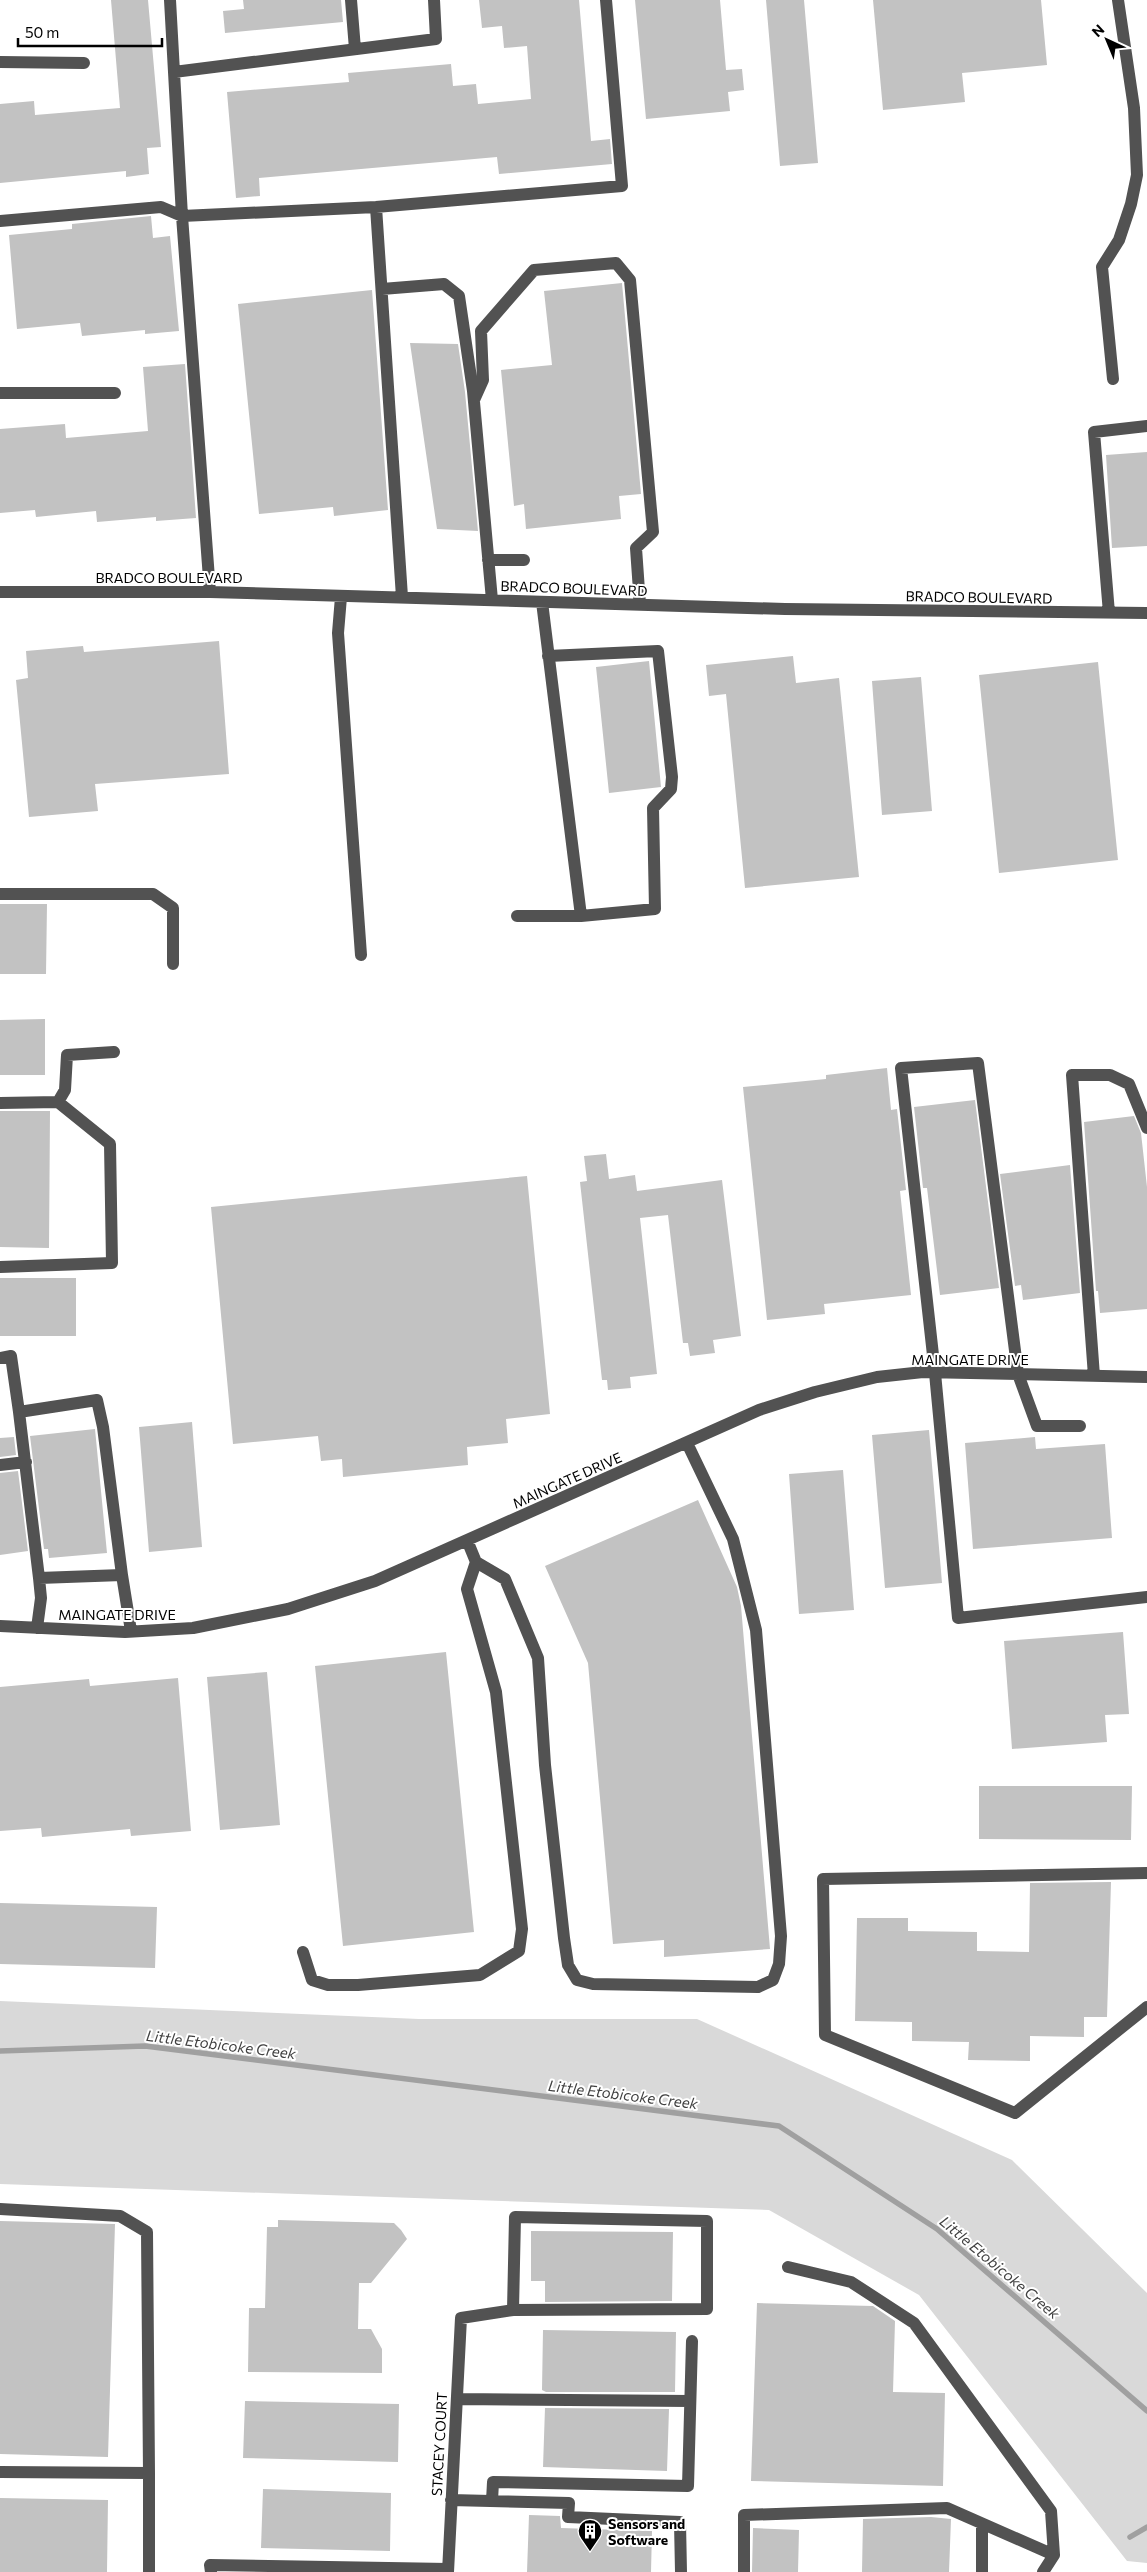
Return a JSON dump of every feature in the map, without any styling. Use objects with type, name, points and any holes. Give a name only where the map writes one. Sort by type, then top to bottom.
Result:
[{"type":"street","points":[[170,0],[182,216],[210,592]]},
{"type":"street","points":[[351,0],[355,49]]},
{"type":"street","points":[[174,72],[436,39],[434,0]]},
{"type":"street","points":[[0,221],[161,206],[182,216],[376,207],[622,186],[606,0]]},
{"type":"street","points":[[1113,379],[1102,266],[1119,240],[1131,204],[1137,175],[1134,108],[1118,0]]},
{"type":"street","points":[[0,62],[84,63]]},
{"type":"street","points":[[376,207],[402,597]]},
{"type":"street","points":[[474,400],[483,380],[481,331],[534,270],[616,263],[630,280],[653,532],[636,548],[640,605]]},
{"type":"street","points":[[382,289],[444,284],[459,296],[474,400],[492,600]]},
{"type":"street","points":[[0,392],[115,393]]},
{"type":"street","points":[[1109,613],[1094,432],[1147,426]]},
{"type":"street","points":[[488,560],[524,560]]},
{"type":"street","name":"BRADCO BOULEVARD","points":[[0,592],[210,592],[785,610],[1147,614]]},
{"type":"street","points":[[341,597],[338,633],[361,955]]},
{"type":"street","points":[[542,602],[581,916]]},
{"type":"street","points":[[517,916],[581,916],[655,909],[653,808],[671,788],[672,777],[658,651],[548,656]]},
{"type":"street","points":[[0,894],[153,894],[173,908],[172,964]]},
{"type":"street","points":[[58,1102],[65,1090],[67,1055],[114,1052]]},
{"type":"street","points":[[1080,1426],[1037,1426],[1018,1374],[978,1063],[900,1068],[934,1373],[958,1618],[1147,1597]]},
{"type":"street","points":[[1094,1376],[1072,1075],[1110,1075],[1129,1084],[1147,1128]]},
{"type":"street","points":[[0,1103],[58,1102],[110,1144],[112,1264],[0,1267]]},
{"type":"street","points":[[0,1358],[11,1356],[26,1462],[41,1598],[36,1628]]},
{"type":"street","name":"MAINGATE DRIVE","points":[[0,1626],[131,1631],[193,1628],[288,1609],[375,1582],[759,1410],[815,1392],[877,1377],[923,1372],[1147,1377]]},
{"type":"street","points":[[19,1412],[97,1400],[103,1427],[131,1631]]},
{"type":"street","points":[[467,1540],[476,1562],[505,1579],[538,1658],[545,1765],[564,1938],[568,1965],[576,1980],[593,1984],[758,1987],[773,1980],[779,1964],[781,1936],[756,1630],[733,1539],[688,1443]]},
{"type":"street","points":[[0,1465],[26,1462]]},
{"type":"street","points":[[303,1952],[312,1980],[328,1985],[358,1985],[480,1975],[519,1951],[522,1929],[496,1692],[467,1589],[476,1562]]},
{"type":"street","points":[[39,1578],[122,1575]]},
{"type":"street","points":[[1147,1873],[823,1879],[825,2035],[1015,2113],[1147,2007]]},
{"type":"street","points":[[0,2209],[120,2216],[147,2232],[149,2572]]},
{"type":"street","points":[[515,2217],[707,2221],[707,2308],[513,2310],[515,2217]]},
{"type":"street","points":[[788,2267],[851,2282],[914,2324],[1051,2510],[1054,2556],[1044,2572]]},
{"type":"street","name":"STACEY COURT","points":[[448,2570],[461,2318],[513,2310]]},
{"type":"street","points":[[492,2501],[493,2482],[688,2486],[692,2341]]},
{"type":"street","points":[[457,2399],[690,2402]]},
{"type":"street","points":[[0,2472],[149,2473]]},
{"type":"street","points":[[451,2500],[569,2503],[568,2517],[680,2522],[681,2572]]},
{"type":"street","points":[[744,2572],[744,2515],[947,2508],[1054,2556]]},
{"type":"street","points":[[982,2524],[982,2572]]},
{"type":"street","points":[[211,2572],[210,2565],[448,2570]]},
{"type":"shaded area","points":[[0,2001],[419,2019],[697,2019],[1012,2160],[1147,2293],[1147,2563],[1127,2561],[919,2295],[769,2210],[0,2184]]},
{"type":"building","points":[[111,0],[148,0],[161,147],[147,148],[149,174],[126,177],[126,171],[0,183],[0,104],[34,101],[35,115],[120,108]]},
{"type":"building","points":[[243,0],[341,0],[343,22],[225,33],[223,11],[244,9]]},
{"type":"building","points":[[479,0],[579,0],[591,141],[610,139],[612,164],[499,174],[497,157],[259,178],[260,196],[236,198],[227,92],[349,82],[348,73],[451,64],[453,86],[476,84],[478,104],[531,99],[527,46],[504,48],[502,26],[482,28]]},
{"type":"building","points":[[635,0],[720,0],[726,70],[742,69],[744,90],[728,92],[730,111],[646,119]]},
{"type":"building","points":[[766,0],[804,0],[818,163],[780,166]]},
{"type":"building","points":[[873,0],[1041,0],[1047,65],[962,73],[965,102],[883,110]]},
{"type":"building","points":[[151,216],[153,238],[170,236],[179,331],[145,334],[145,330],[82,336],[80,323],[17,329],[9,235],[72,229],[72,224]]},
{"type":"building","points":[[622,283],[641,494],[619,496],[621,519],[526,529],[524,504],[514,506],[501,370],[552,365],[544,291]]},
{"type":"building","points":[[372,290],[388,510],[334,516],[333,507],[259,514],[238,304]]},
{"type":"building","points":[[410,343],[458,344],[465,392],[478,531],[437,529]]},
{"type":"building","points":[[185,364],[196,518],[156,521],[156,517],[97,522],[96,511],[36,517],[35,510],[0,513],[0,429],[65,424],[66,438],[148,431],[143,367]]},
{"type":"building","points":[[1147,452],[1147,546],[1112,548],[1106,455]]},
{"type":"building","points":[[219,641],[229,774],[95,784],[98,811],[29,817],[16,680],[28,678],[26,651],[83,646],[84,652]]},
{"type":"building","points":[[793,656],[796,683],[839,678],[859,877],[745,888],[726,694],[709,696],[706,665]]},
{"type":"building","points":[[649,661],[661,787],[609,793],[596,667]]},
{"type":"building","points":[[1098,662],[1118,860],[999,873],[979,675]]},
{"type":"building","points":[[921,677],[932,811],[882,815],[872,681]]},
{"type":"building","points":[[0,904],[47,904],[46,974],[0,974]]},
{"type":"building","points":[[45,1019],[45,1075],[0,1075],[0,1020]]},
{"type":"building","points":[[887,1068],[891,1110],[897,1109],[906,1190],[900,1191],[911,1295],[824,1304],[825,1314],[767,1320],[743,1087],[826,1079],[826,1075]]},
{"type":"building","points":[[975,1100],[999,1288],[940,1295],[927,1188],[923,1188],[914,1107]]},
{"type":"building","points":[[0,1111],[50,1111],[49,1248],[0,1247]]},
{"type":"building","points":[[1134,1116],[1141,1133],[1147,1187],[1147,1309],[1100,1313],[1098,1291],[1096,1291],[1084,1122]]},
{"type":"building","points":[[606,1154],[609,1179],[635,1175],[637,1191],[722,1180],[741,1336],[713,1340],[715,1353],[690,1356],[688,1343],[683,1343],[668,1215],[640,1218],[657,1374],[630,1377],[631,1388],[608,1390],[607,1380],[602,1380],[580,1182],[587,1181],[584,1156]]},
{"type":"building","points":[[1070,1165],[1080,1293],[1023,1300],[1021,1285],[1015,1286],[1000,1174]]},
{"type":"building","points":[[527,1176],[550,1414],[506,1419],[508,1443],[467,1447],[468,1465],[343,1477],[342,1459],[321,1461],[318,1436],[233,1444],[211,1207]]},
{"type":"building","points":[[0,1278],[76,1278],[76,1336],[0,1336]]},
{"type":"building","points":[[192,1422],[202,1547],[149,1552],[139,1427]]},
{"type":"building","points":[[95,1429],[107,1553],[49,1558],[48,1549],[44,1549],[30,1436]]},
{"type":"building","points":[[929,1430],[942,1583],[885,1588],[872,1435]]},
{"type":"building","points":[[14,1437],[16,1455],[0,1457],[0,1438]]},
{"type":"building","points":[[1035,1437],[1036,1449],[1105,1444],[1112,1538],[973,1549],[965,1443]]},
{"type":"building","points":[[843,1470],[854,1610],[799,1614],[789,1474]]},
{"type":"building","points":[[18,1471],[28,1551],[0,1555],[0,1473]]},
{"type":"building","points":[[698,1500],[737,1587],[741,1606],[770,1949],[664,1957],[664,1940],[613,1944],[588,1663],[545,1566]]},
{"type":"building","points":[[1123,1632],[1129,1714],[1105,1715],[1107,1742],[1012,1749],[1004,1641]]},
{"type":"building","points":[[446,1652],[474,1932],[343,1946],[315,1666]]},
{"type":"building","points":[[267,1672],[280,1825],[220,1830],[207,1677]]},
{"type":"building","points":[[178,1678],[191,1831],[131,1836],[130,1829],[42,1837],[41,1828],[0,1831],[0,1687],[89,1679],[90,1686]]},
{"type":"building","points":[[979,1786],[1132,1786],[1131,1840],[979,1839]]},
{"type":"building","points":[[1111,1882],[1107,2017],[1084,2017],[1084,2037],[1030,2036],[1030,2061],[968,2060],[969,2042],[912,2041],[912,2022],[855,2021],[857,1918],[908,1918],[908,1931],[977,1932],[977,1951],[1029,1952],[1030,1883]]},
{"type":"building","points":[[0,1903],[157,1907],[155,1968],[0,1964]]},
{"type":"building","points":[[278,2220],[394,2223],[401,2230],[407,2239],[371,2283],[359,2283],[358,2329],[371,2329],[382,2349],[382,2373],[248,2372],[249,2308],[265,2308],[267,2227],[278,2227]]},
{"type":"building","points":[[0,2221],[115,2224],[108,2457],[0,2454]]},
{"type":"building","points":[[531,2231],[673,2232],[672,2301],[545,2302],[545,2281],[531,2281]]},
{"type":"building","points":[[757,2303],[873,2306],[895,2321],[893,2392],[945,2393],[943,2486],[751,2481]]},
{"type":"building","points":[[543,2330],[676,2332],[675,2392],[546,2392],[542,2390]]},
{"type":"building","points":[[245,2401],[399,2404],[398,2462],[243,2458]]},
{"type":"building","points":[[545,2408],[669,2409],[667,2471],[543,2467]]},
{"type":"building","points":[[263,2489],[391,2493],[390,2551],[261,2548]]},
{"type":"building","points":[[0,2498],[108,2500],[107,2572],[0,2572]]},
{"type":"building","name":"Sensors and Software","points":[[529,2515],[560,2516],[561,2528],[652,2531],[651,2572],[527,2572]]},
{"type":"building","points":[[931,2517],[951,2519],[949,2572],[862,2572],[863,2519]]},
{"type":"building","points":[[753,2528],[799,2530],[798,2572],[752,2572]]},
{"type":"waterway","name":"Little Etobicoke Creek","points":[[0,2051],[145,2046],[779,2126],[937,2229],[1147,2411]]},
{"type":"waterway","points":[[1130,2537],[1147,2527]]},
{"type":"place","name":"Sensors and Software","points":[[590,2552]]}]
